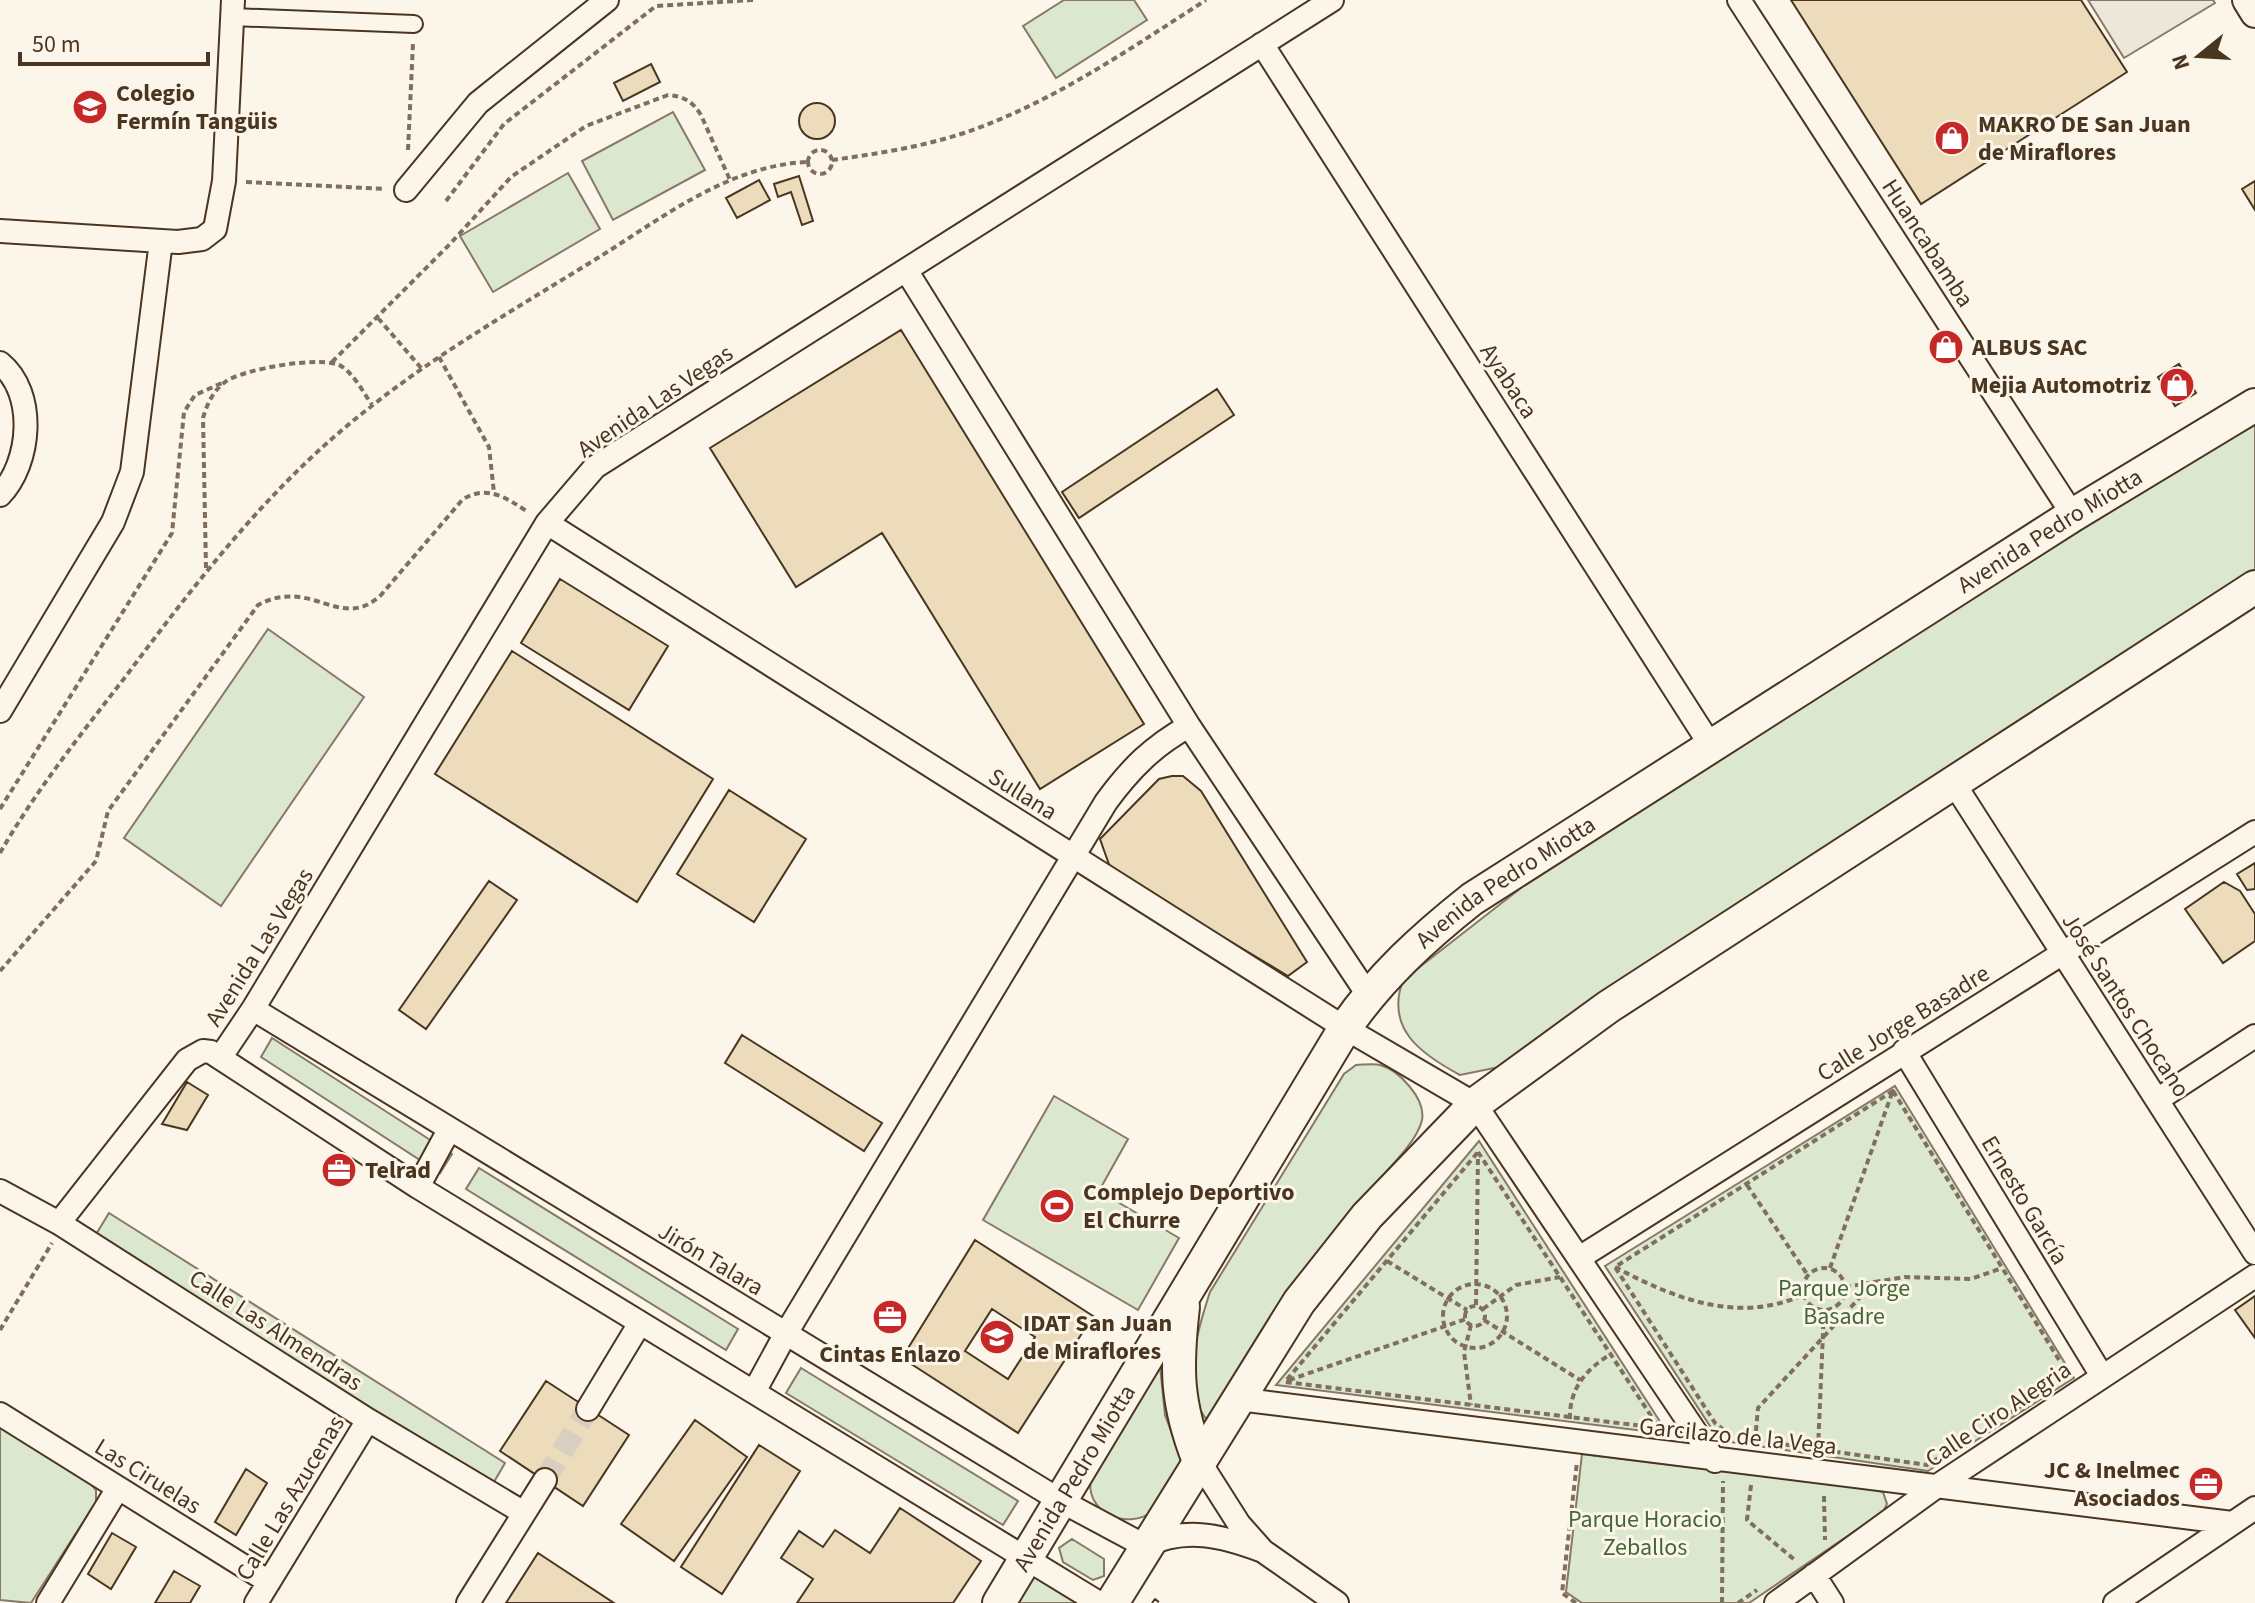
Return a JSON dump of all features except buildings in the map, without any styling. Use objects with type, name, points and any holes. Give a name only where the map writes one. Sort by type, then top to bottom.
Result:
[{"type":"main road","name":"Avenida Pedro Miotta","points":[[999,1603],[1345,1028],[1368,995],[1420,940],[1472,899],[2073,515],[2255,405]]},
{"type":"main road","points":[[1112,1603],[1299,1302],[1367,1216],[1475,1104],[1608,1007],[1955,785],[2255,587]]},
{"type":"main road","points":[[1185,1295],[1176,1365],[1178,1396],[1199,1461]]},
{"type":"street","points":[[406,190],[478,103],[607,0]]},
{"type":"street","name":"Avenida Las Vegas","points":[[220,1058],[253,1009],[547,523],[595,467],[1332,0]]},
{"type":"street","name":"Huancabamba","points":[[1739,0],[2073,515]]},
{"type":"street","points":[[2247,0],[2255,13]]},
{"type":"street","points":[[0,231],[161,241],[202,239],[215,229],[224,181],[233,8],[414,24]]},
{"type":"street","name":"Ayabaca","points":[[1262,44],[1711,746]]},
{"type":"street","points":[[0,711],[113,522],[132,472],[161,241]]},
{"type":"street","points":[[906,270],[1189,726],[1368,995]]},
{"type":"street","points":[[0,363],[11,372],[25,414],[19,464],[11,484],[0,495]]},
{"type":"street","name":"Sullana","points":[[547,523],[1345,1028],[1475,1104]]},
{"type":"street","points":[[754,1392],[785,1335],[1072,856],[1132,767],[1158,743],[1189,726]]},
{"type":"street","name":"José Santos Chocano","points":[[1955,785],[2255,1253]]},
{"type":"street","name":"Calle Jorge Basadre","points":[[1579,1258],[2255,832]]},
{"type":"street","name":"Jirón Talara","points":[[253,1009],[785,1335],[1061,1501],[1145,1546]]},
{"type":"street","points":[[2157,1100],[2255,1036]]},
{"type":"street","points":[[59,1223],[187,1060],[203,1051],[220,1058],[418,1187],[1099,1603]]},
{"type":"street","name":"Ernesto García","points":[[1904,1051],[2102,1376]]},
{"type":"street","points":[[1475,1104],[1719,1469]]},
{"type":"street","points":[[418,1187],[449,1130]]},
{"type":"street","name":"Calle Las Almendras","points":[[0,1191],[59,1223],[368,1420],[524,1513]]},
{"type":"street","name":"Calle Ciro Alegria","points":[[1769,1595],[1807,1565],[1940,1484],[2255,1276]]},
{"type":"street","points":[[588,1409],[640,1323]]},
{"type":"street","name":"Garcilazo de la Vega","points":[[1238,1399],[1579,1443],[1719,1469],[1753,1465],[1940,1484],[2232,1523]]},
{"type":"street","name":"Las Ciruelas","points":[[0,1414],[269,1582]]},
{"type":"street","name":"Calle Las Azucenas","points":[[256,1603],[368,1420]]},
{"type":"street","points":[[1199,1461],[1239,1524],[1263,1551],[1337,1603]]},
{"type":"street","points":[[468,1603],[545,1480]]},
{"type":"street","points":[[48,1603],[118,1488]]},
{"type":"street","points":[[2115,1603],[2255,1508]]},
{"type":"street","points":[[1145,1546],[1164,1537],[1206,1534],[1225,1537],[1263,1551]]},
{"type":"street","points":[[1807,1565],[1832,1603]]},
{"type":"path","points":[[446,201],[504,124],[656,6],[753,0]]},
{"type":"path","points":[[832,160],[921,145],[992,122],[1128,53],[1204,0]]},
{"type":"path","points":[[224,181],[406,190],[414,24]]},
{"type":"path","points":[[332,362],[378,318],[511,177],[559,141],[614,114],[668,95],[687,100],[701,115],[730,180]]},
{"type":"path","points":[[0,853],[72,747],[206,570],[283,483],[372,405],[439,357],[702,194],[730,180],[785,163],[808,162],[818,150],[824,151],[832,160]]},
{"type":"path","points":[[808,162],[810,169],[821,174],[827,171],[832,160]]},
{"type":"path","points":[[378,318],[422,369]]},
{"type":"path","points":[[439,357],[489,447],[494,493]]},
{"type":"path","points":[[0,809],[172,533],[184,412],[195,395],[248,371],[332,362],[345,369],[372,405]]},
{"type":"path","points":[[206,570],[203,418],[206,406],[222,383]]},
{"type":"path","points":[[0,971],[96,861],[108,811],[258,605],[282,596],[308,597],[346,610],[364,607],[381,595],[463,499],[484,492],[494,493],[547,523]]},
{"type":"path","points":[[1830,1268],[1893,1091],[1904,1051]]},
{"type":"path","points":[[1615,1267],[1893,1091]]},
{"type":"path","points":[[1615,1267],[1715,1423],[1733,1437],[1927,1465],[2069,1376],[1893,1091]]},
{"type":"path","points":[[1285,1382],[1478,1152]]},
{"type":"path","points":[[1285,1382],[1659,1428],[1478,1152]]},
{"type":"path","points":[[1476,1305],[1478,1152]]},
{"type":"path","points":[[1747,1185],[1807,1274],[1803,1295]]},
{"type":"path","points":[[0,1330],[49,1253],[59,1223]]},
{"type":"path","points":[[1483,1309],[1498,1295],[1525,1283],[1561,1277],[1579,1258],[1615,1267],[1673,1294],[1727,1309],[1769,1307],[1803,1295]]},
{"type":"path","points":[[1387,1261],[1467,1310]]},
{"type":"path","points":[[1803,1295],[1812,1306],[1824,1310],[1837,1305],[1845,1287],[1840,1275],[1830,1268],[1820,1267],[1807,1274]]},
{"type":"path","points":[[1845,1287],[1875,1281],[1932,1277],[1971,1279],[2002,1268]]},
{"type":"path","points":[[1807,1565],[1747,1520],[1758,1408],[1875,1281]]},
{"type":"path","points":[[1476,1284],[1498,1295],[1506,1318],[1502,1331],[1489,1344],[1479,1348],[1465,1346],[1450,1336],[1445,1326],[1444,1306],[1456,1290],[1476,1284]]},
{"type":"path","points":[[1476,1305],[1483,1309]]},
{"type":"path","points":[[1467,1310],[1476,1305]]},
{"type":"path","points":[[1483,1309],[1484,1320]]},
{"type":"path","points":[[1467,1310],[1466,1319],[1471,1325]]},
{"type":"path","points":[[1818,1449],[1824,1310]]},
{"type":"path","points":[[1238,1399],[1466,1319]]},
{"type":"path","points":[[1484,1320],[1580,1380]]},
{"type":"path","points":[[1471,1325],[1484,1320]]},
{"type":"path","points":[[1471,1325],[1465,1346],[1471,1405],[1479,1430]]},
{"type":"path","points":[[1576,1603],[1562,1593],[1579,1443],[1569,1417],[1580,1380],[1595,1364],[1611,1354]]},
{"type":"path","points":[[1719,1469],[1722,1603]]},
{"type":"path","points":[[1824,1490],[1826,1545],[1837,1537]]},
{"type":"path","points":[[1786,1571],[1807,1565]]},
{"type":"path","points":[[1738,1603],[1769,1595]]},
{"type":"green space","points":[[1064,0],[1134,0],[1147,20],[1056,78],[1023,26]]},
{"type":"green space","points":[[673,112],[705,170],[613,220],[582,161]]},
{"type":"green space","points":[[568,173],[600,229],[493,292],[460,236]]},
{"type":"green space","points":[[2255,425],[2255,577],[1641,966],[1504,1066],[1460,1075],[1432,1058],[1410,1038],[1399,1013],[1403,980],[1535,877],[2133,492]]},
{"type":"green space","points":[[268,629],[364,697],[221,906],[124,838]]},
{"type":"green space","points":[[272,1038],[452,1154],[440,1173],[261,1057]]},
{"type":"green space","points":[[1356,1065],[1380,1065],[1410,1086],[1422,1112],[1419,1129],[1363,1198],[1211,1421],[1207,1420],[1194,1391],[1192,1374],[1196,1340],[1210,1292],[1344,1074]]},
{"type":"green space","name":"Parque Jorge Basadre","points":[[1895,1086],[2074,1378],[1928,1471],[1724,1441],[1712,1429],[1605,1266]]},
{"type":"green space","name":"Complejo Deportivo El Churre","points":[[1054,1096],[1128,1139],[1099,1191],[1179,1238],[1138,1310],[983,1220]]},
{"type":"green space","points":[[1479,1141],[1668,1434],[1276,1385]]},
{"type":"green space","points":[[479,1168],[738,1329],[726,1350],[466,1189]]},
{"type":"green space","points":[[109,1213],[505,1463],[491,1487],[95,1236]]},
{"type":"green space","points":[[1160,1366],[1165,1415],[1183,1463],[1159,1507],[1143,1517],[1120,1519],[1100,1509],[1091,1490],[1091,1477]]},
{"type":"green space","points":[[801,1368],[1018,1501],[1003,1525],[786,1393]]},
{"type":"green space","points":[[0,1424],[85,1477],[96,1490],[96,1502],[31,1603],[0,1600]]},
{"type":"green space","name":"Parque Horacio Zeballos","points":[[1582,1454],[1875,1490],[1883,1492],[1887,1504],[1883,1512],[1749,1603],[1582,1603],[1566,1592]]},
{"type":"green space","points":[[1072,1539],[1104,1559],[1104,1576],[1093,1580],[1063,1562],[1059,1548]]},
{"type":"green space","points":[[1033,1574],[1079,1603],[1016,1603]]},
{"type":"shaded area","points":[[2088,0],[2213,0],[2215,3],[2124,58]]},
{"type":"tunnel","points":[[545,1480],[588,1409]]},
{"type":"fence","points":[[1152,1603],[1155,1599],[1160,1603]]},
{"type":"place","name":"Colegio Fermín Tangüis","points":[[90,107]]},
{"type":"place","name":"MAKRO DE San Juan de Miraflores","points":[[1952,138]]},
{"type":"place","name":"ALBUS SAC","points":[[1946,347]]},
{"type":"place","name":"Mejia Automotriz","points":[[2177,385]]},
{"type":"place","name":"Telrad","points":[[339,1170]]},
{"type":"place","name":"Complejo Deportivo El Churre","points":[[1057,1206]]},
{"type":"place","name":"Cintas Enlazo","points":[[890,1317]]},
{"type":"place","name":"IDAT San Juan de Miraflores","points":[[997,1337]]},
{"type":"place","name":"JC & Inelmec Asociados","points":[[2206,1484]]}]
